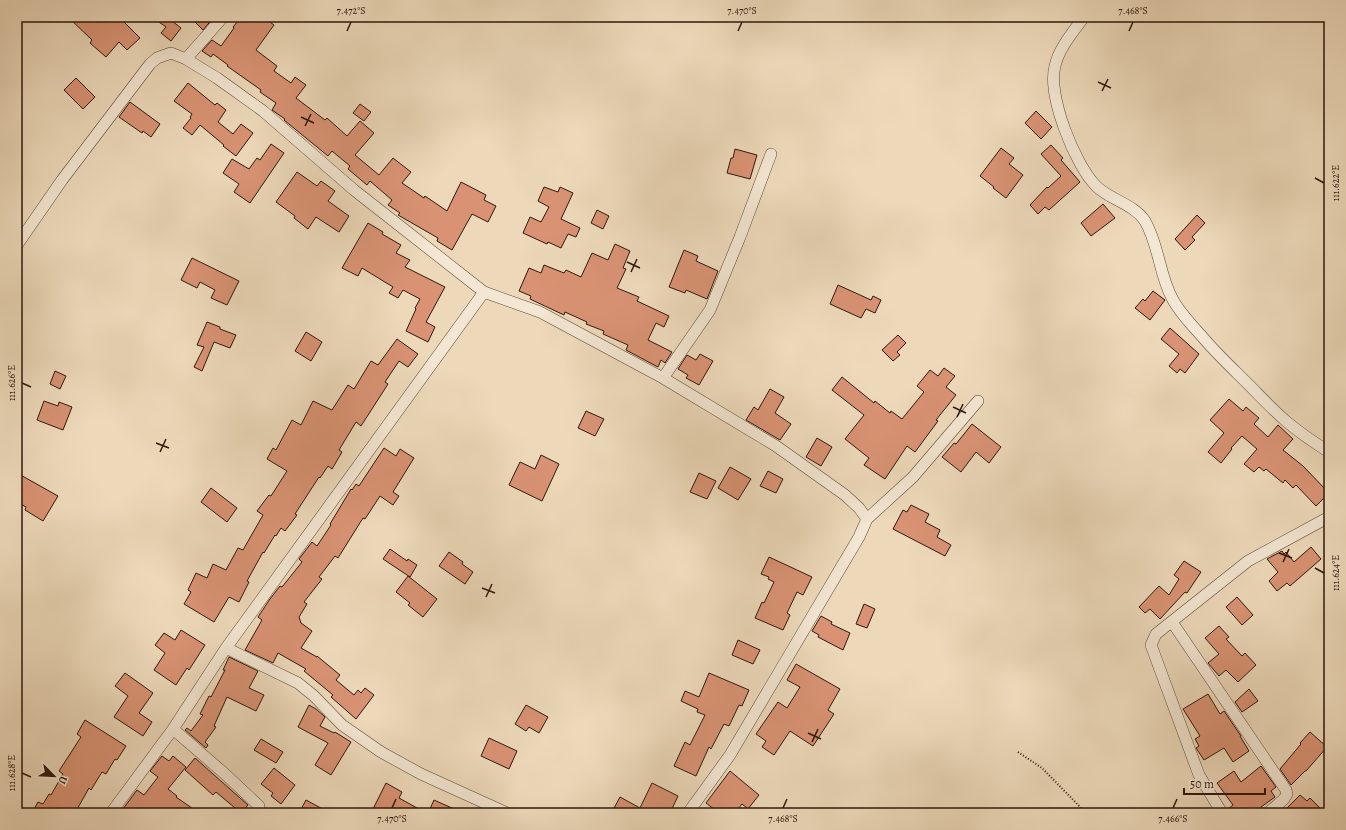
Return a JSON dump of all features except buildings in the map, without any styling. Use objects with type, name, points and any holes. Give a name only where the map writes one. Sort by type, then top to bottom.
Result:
[{"type":"street","points":[[186,59],[224,17]]},
{"type":"street","points":[[1084,17],[1065,43],[1058,56],[1053,73],[1055,95],[1059,110],[1069,141],[1078,162],[1097,188],[1134,210],[1142,217],[1151,234],[1168,290],[1177,308],[1215,351],[1273,409],[1288,423],[1329,452]]},
{"type":"street","points":[[17,245],[62,180],[150,64],[157,58],[171,53],[186,59],[217,78],[263,111],[354,190],[484,292],[540,312],[663,378],[776,446],[845,495],[868,519]]},
{"type":"street","points":[[663,378],[710,310],[740,237],[771,154]]},
{"type":"street","points":[[111,813],[173,729],[226,648],[484,292]]},
{"type":"street","points":[[688,813],[730,755],[859,537],[868,519],[913,477],[978,402]]},
{"type":"street","points":[[1222,813],[1199,775],[1151,645],[1156,634],[1248,561],[1329,517]]},
{"type":"street","points":[[1172,622],[1286,790],[1287,794],[1284,799],[1268,813]]},
{"type":"street","points":[[226,648],[298,683],[310,692],[342,725],[381,752],[421,774],[507,813]]},
{"type":"street","points":[[173,729],[259,806]]},
{"type":"path","points":[[1018,752],[1042,768],[1086,813]]}]
